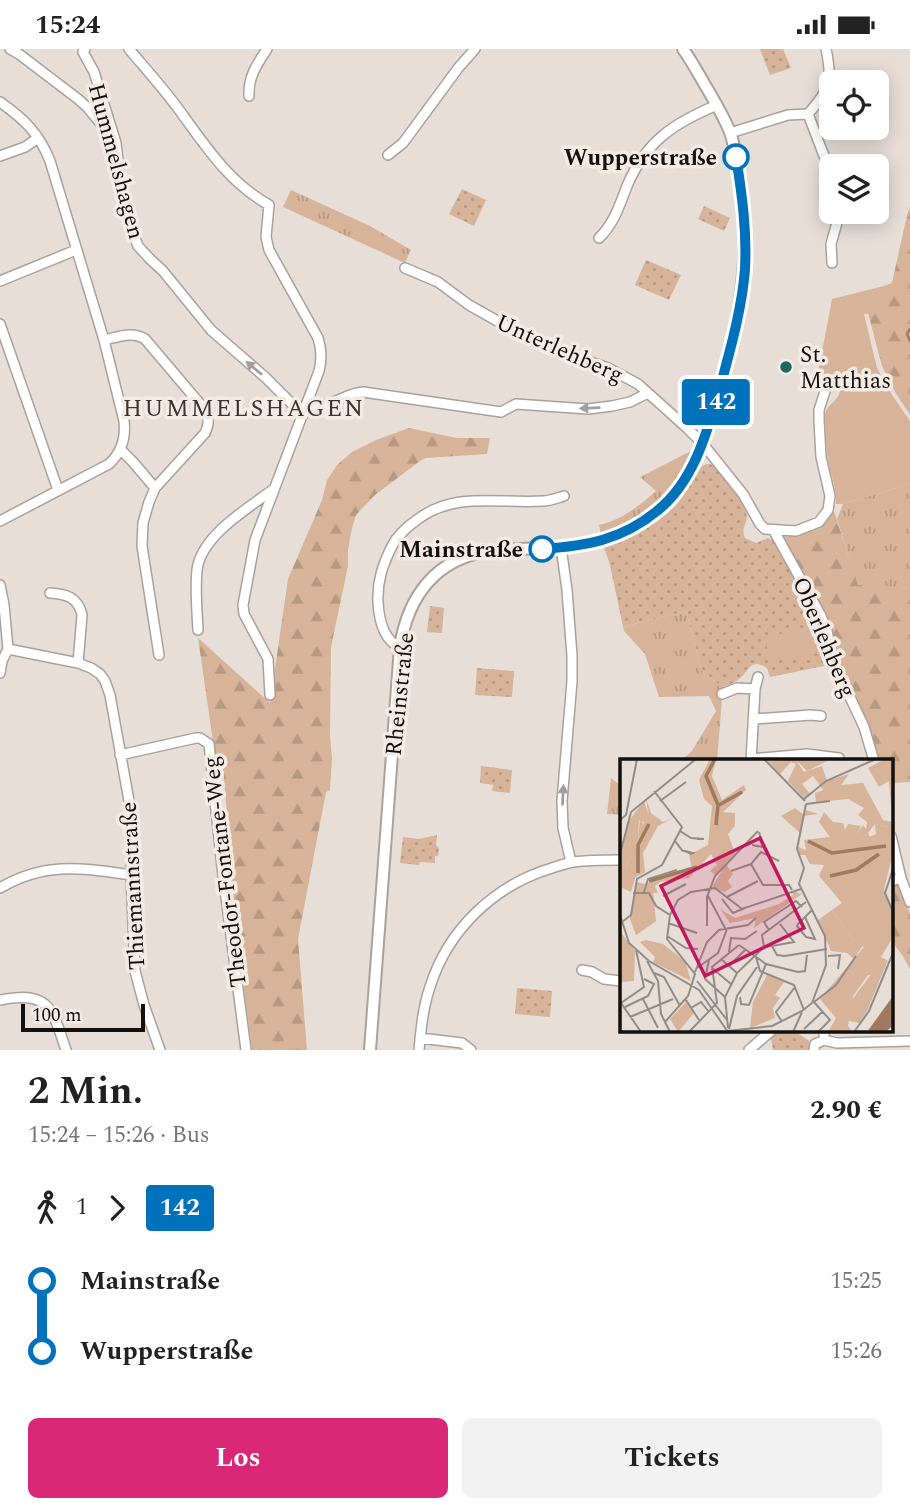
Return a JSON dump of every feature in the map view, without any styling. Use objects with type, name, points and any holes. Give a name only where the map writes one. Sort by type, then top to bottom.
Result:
[{"type":"street","points":[[10,49],[78,99],[106,128],[116,143]]},
{"type":"street","points":[[128,49],[176,105],[222,167],[243,188],[269,205],[266,237],[270,250],[321,348],[319,371],[255,540],[243,605],[244,614],[268,659],[270,695]]},
{"type":"street","points":[[249,96],[253,71],[267,49]]},
{"type":"street","points":[[388,155],[403,143],[475,49]]},
{"type":"street","name":"Rheinstraße","points":[[370,1050],[400,647],[407,618],[417,597],[434,577],[451,564],[472,555],[489,551],[561,547],[595,542],[625,533],[669,500],[692,467],[703,444],[732,345],[744,271],[743,201],[730,133],[717,105],[682,49]]},
{"type":"street","points":[[730,133],[788,115],[808,114],[827,89],[830,77],[826,49]]},
{"type":"street","name":"Hummelshagen","points":[[82,50],[94,72],[116,143],[122,195],[138,246],[163,271],[211,330],[303,415]]},
{"type":"street","points":[[0,102],[31,127],[44,145],[104,340],[126,432],[121,450],[109,464],[0,520]]},
{"type":"street","points":[[599,238],[612,222],[642,156],[663,133],[717,105]]},
{"type":"street","points":[[808,114],[823,154]]},
{"type":"street","points":[[0,156],[25,147],[38,138]]},
{"type":"street","points":[[832,263],[831,244],[837,224]]},
{"type":"street","points":[[0,281],[76,250]]},
{"type":"street","name":"Unterlehberg","points":[[405,268],[439,282],[469,305],[531,340],[624,375],[638,384],[703,444]]},
{"type":"street","points":[[0,324],[58,490]]},
{"type":"street","points":[[104,340],[131,334],[145,339],[206,411],[209,419],[205,433],[155,488],[143,523],[142,546],[159,656]]},
{"type":"street","points":[[703,444],[743,494],[757,527],[774,531],[796,531],[809,527],[819,522],[828,510],[830,496],[821,457],[819,420],[819,409],[825,391]]},
{"type":"street","points":[[307,404],[325,405],[363,392],[501,412],[516,404],[588,409],[612,406],[630,402],[648,393]]},
{"type":"street","points":[[121,450],[155,488]]},
{"type":"street","points":[[198,630],[197,570],[202,554],[218,533],[275,488]]},
{"type":"street","points":[[400,647],[387,637],[381,624],[378,591],[386,558],[396,539],[408,526],[438,506],[455,502],[545,501],[564,496]]},
{"type":"street","name":"Oberlehberg","points":[[774,531],[821,617],[827,631],[833,661],[863,727],[873,759]]},
{"type":"street","points":[[561,547],[572,638],[572,681],[562,801],[563,828],[571,862]]},
{"type":"street","points":[[0,585],[8,649],[1,661],[0,673]]},
{"type":"street","points":[[50,593],[67,594],[76,600],[81,609],[78,663]]},
{"type":"street","name":"Thiemannstraße","points":[[8,649],[78,663],[91,668],[105,681],[110,695],[131,812],[132,923],[137,982],[160,1050]]},
{"type":"street","points":[[751,759],[758,677]]},
{"type":"street","points":[[722,694],[737,688],[755,689]]},
{"type":"street","points":[[754,719],[821,716]]},
{"type":"street","name":"Theodor-Fontane-Weg","points":[[121,755],[196,738],[209,744],[246,1050]]},
{"type":"street","points":[[760,759],[807,754],[839,758]]},
{"type":"street","points":[[892,840],[910,902]]},
{"type":"street","points":[[419,1050],[424,1010],[434,976],[450,943],[491,899],[517,882],[571,862],[620,860]]},
{"type":"street","points":[[0,888],[37,872],[62,868],[131,875]]},
{"type":"street","points":[[892,881],[901,878]]},
{"type":"street","points":[[582,969],[604,979],[620,981]]},
{"type":"street","points":[[0,1000],[18,996],[29,997],[48,1006],[66,1050]]},
{"type":"street","points":[[749,1050],[769,1033]]},
{"type":"street","points":[[814,1050],[815,1044],[824,1035],[837,1043],[852,1047],[890,1046],[910,1041]]},
{"type":"street","points":[[420,1038],[462,1043],[471,1050]]},
{"type":"green space","points":[[760,49],[783,49],[791,68],[770,75]]},
{"type":"green space","points":[[462,189],[486,200],[474,226],[449,214]]},
{"type":"green space","points":[[291,190],[370,226],[411,250],[405,263],[283,207]]},
{"type":"green space","points":[[704,206],[730,218],[724,231],[698,219]]},
{"type":"green space","points":[[910,207],[910,415],[882,366],[868,313],[884,312],[884,286],[892,283]]},
{"type":"green space","points":[[646,260],[681,275],[669,300],[635,285]]},
{"type":"green space","points":[[884,286],[884,312],[864,314],[877,368],[910,421],[910,484],[836,504],[827,454],[825,415],[838,396],[839,388],[833,380],[818,373],[832,299]]},
{"type":"green space","points":[[409,428],[457,438],[490,438],[487,454],[426,458],[375,495],[356,515],[331,647],[330,790],[326,792],[298,939],[307,1050],[252,1050],[243,981],[240,981],[228,877],[232,876],[223,766],[216,762],[198,638],[270,703],[288,579],[322,500],[327,480],[337,465],[352,452]]},
{"type":"green space","points":[[691,451],[683,472],[658,501],[624,526],[601,534],[599,525],[623,516],[656,491],[640,477]]},
{"type":"green space","points":[[707,464],[713,465],[722,473],[743,505],[747,517],[745,538],[756,543],[768,538],[775,541],[815,614],[829,665],[770,677],[767,668],[757,664],[750,666],[739,679],[723,687],[702,672],[686,611],[623,627],[604,547],[634,535],[661,518],[677,504],[698,471]]},
{"type":"green space","points":[[910,484],[910,589],[858,586],[837,519],[843,504]]},
{"type":"green space","points":[[834,511],[858,585],[910,589],[910,782],[892,783],[892,759],[878,759],[866,723],[782,537],[800,535],[820,528]]},
{"type":"green space","points":[[430,606],[444,608],[442,633],[427,632]]},
{"type":"green space","points":[[686,611],[702,672],[723,687],[717,759],[683,759],[692,751],[716,711],[709,696],[659,697],[645,654],[623,627]]},
{"type":"green space","points":[[814,627],[819,653],[770,662],[765,637]]},
{"type":"green space","points":[[477,668],[514,671],[512,697],[475,695]]},
{"type":"green space","points":[[481,766],[512,770],[510,793],[492,791],[493,785],[480,783]]},
{"type":"green space","points":[[611,778],[620,785],[620,815],[607,814]]},
{"type":"green space","points":[[437,835],[436,845],[439,848],[435,863],[400,863],[403,837],[419,839]]},
{"type":"green space","points":[[898,882],[910,914],[910,969],[892,941],[892,885]]},
{"type":"green space","points":[[517,988],[552,991],[550,1017],[515,1014]]},
{"type":"green space","points":[[776,1033],[798,1033],[809,1041],[809,1050],[773,1050],[771,1038]]},
{"type":"waterway","points":[[910,329],[907,334],[910,341]]},
{"type":"bus line","name":"142","points":[[542,549],[586,544],[625,533],[659,510],[692,467],[703,444],[732,345],[741,298],[745,241],[743,201],[736,157]]},
{"type":"place","name":"Wupperstraße","points":[[736,157]]},
{"type":"place","name":"St. Matthias","points":[[786,367]]},
{"type":"place","name":"Mainstraße","points":[[542,549]]},
{"type":"district","name":"HUMMELSHAGEN","points":[[244,408]]}]
